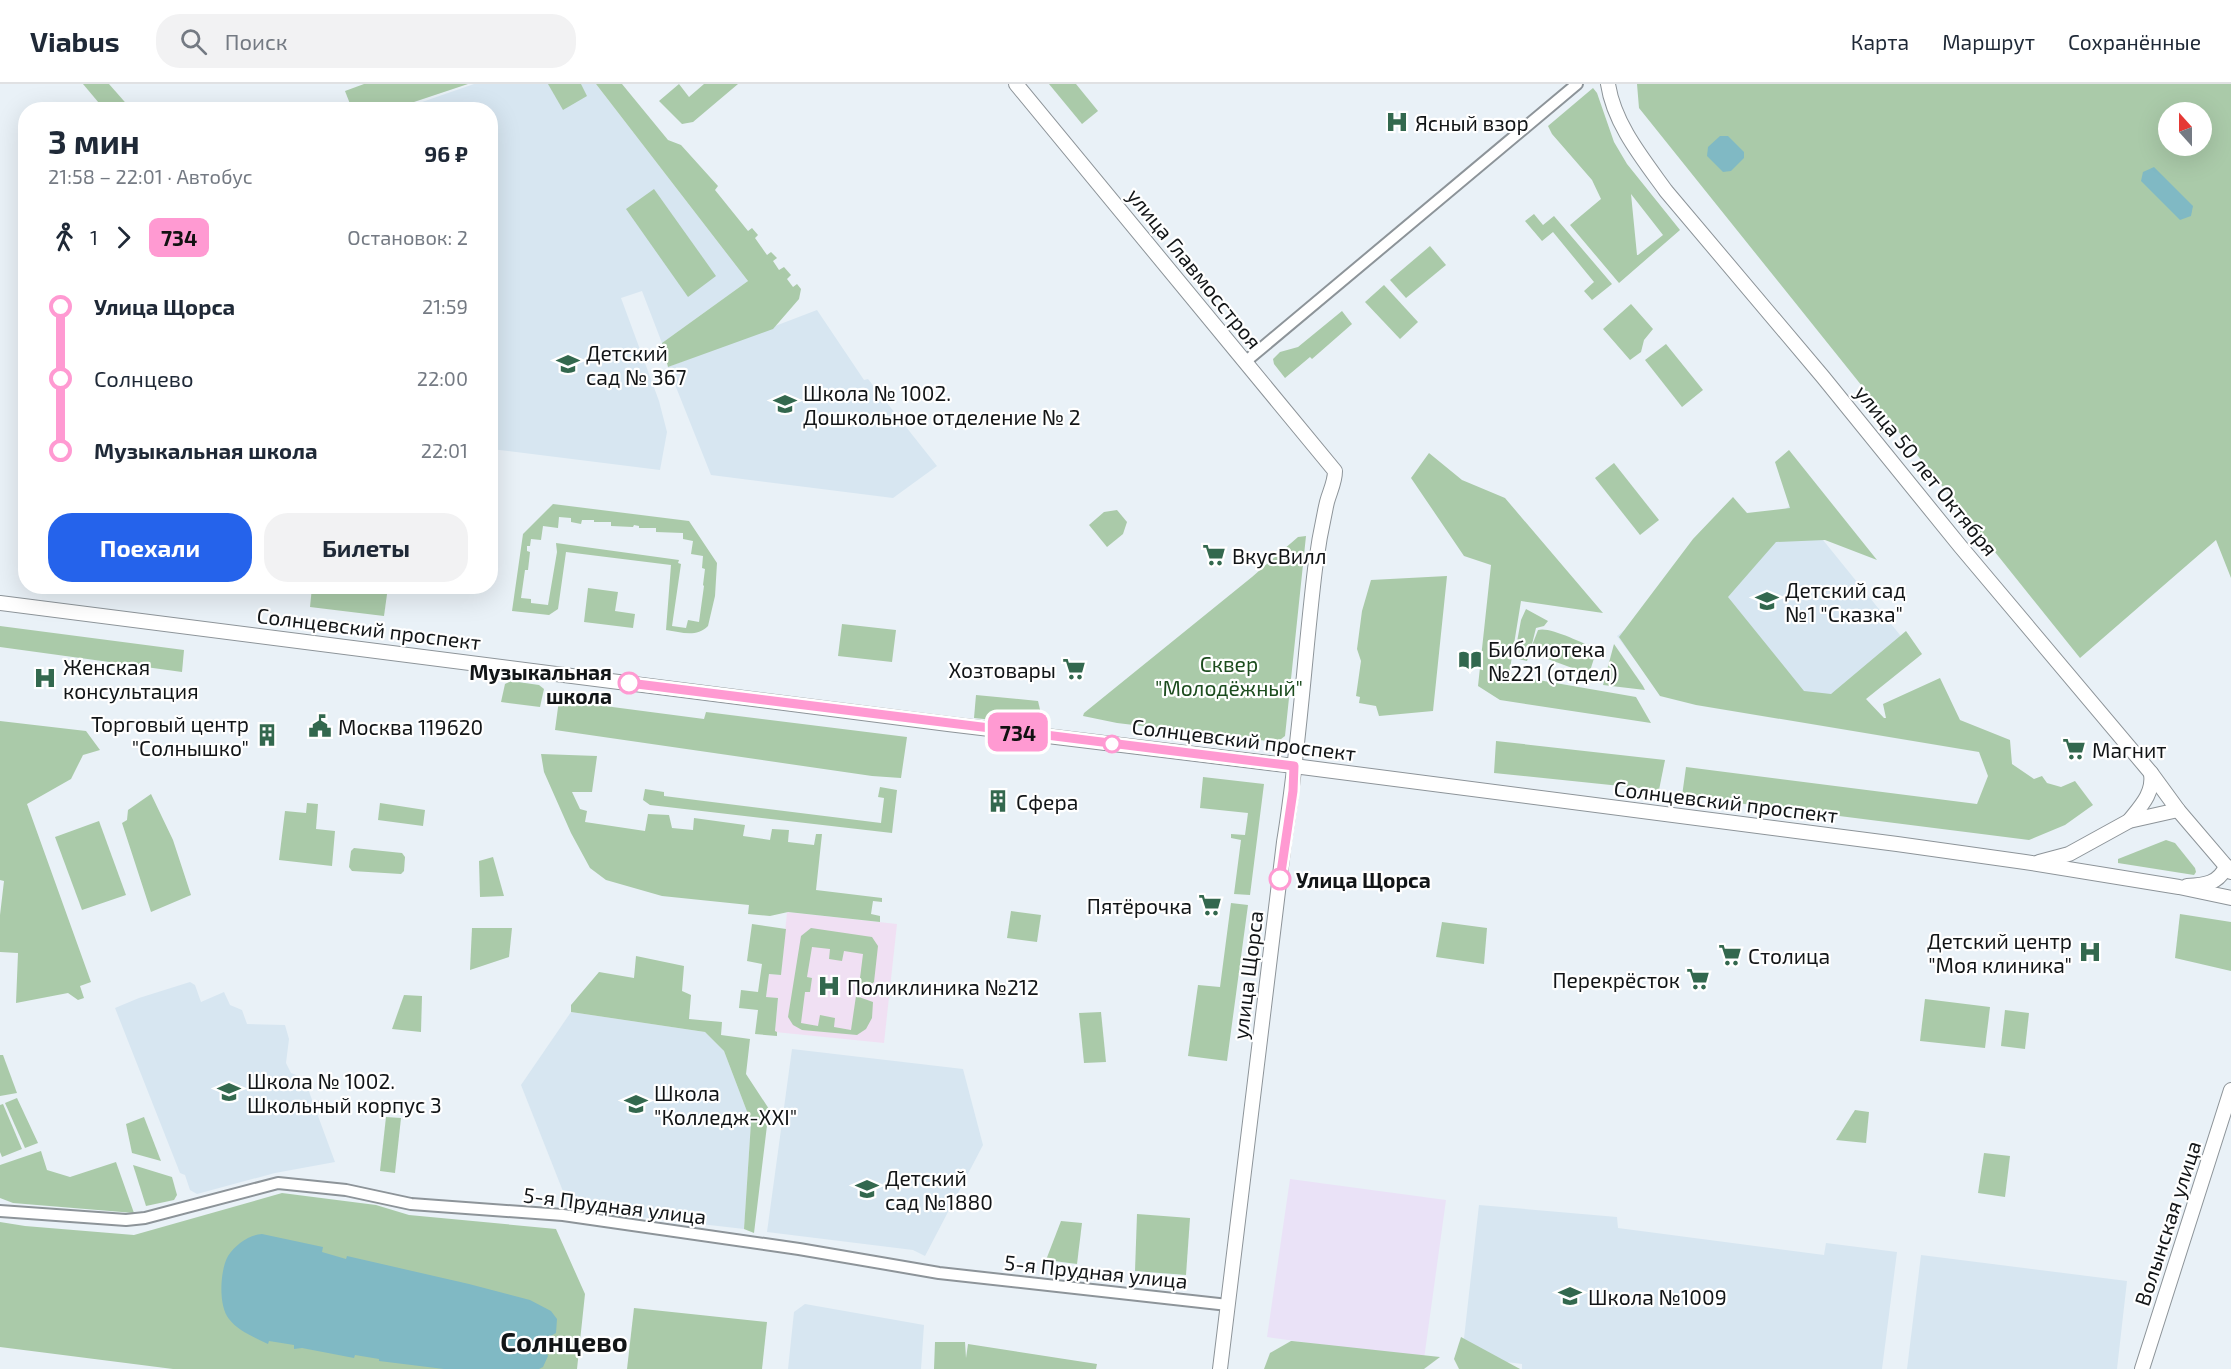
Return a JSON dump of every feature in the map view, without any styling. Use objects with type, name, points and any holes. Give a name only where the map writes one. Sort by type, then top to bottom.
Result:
[{"type":"street","name":"улица Главмосстроя","points":[[1016,84],[1331,465],[1335,471],[1334,481]]},
{"type":"street","points":[[1245,362],[1577,84]]},
{"type":"street","name":"улица 50 лет Октября","points":[[1608,84],[1622,125],[1666,191],[1823,377],[2228,869]]},
{"type":"street","name":"улица Щорса","points":[[1220,1369],[1282,861],[1293,791],[1317,554],[1334,481]]},
{"type":"street","name":"Солнцевский проспект","points":[[0,603],[1294,766],[2025,861],[2231,898]]},
{"type":"street","points":[[2129,821],[2150,790],[2151,773]]},
{"type":"street","points":[[2025,861],[2038,862],[2069,854],[2129,821],[2178,810]]},
{"type":"street","points":[[2179,887],[2204,885],[2217,880],[2228,869]]},
{"type":"street","name":"Волынская улица","points":[[2142,1369],[2231,1090]]},
{"type":"street","name":"5-я Прудная улица","points":[[0,1211],[126,1220],[145,1218],[278,1184],[346,1190],[411,1204],[563,1215],[799,1249],[939,1273],[1228,1305]]},
{"type":"shaded area","points":[[474,84],[596,84],[748,281],[662,343],[642,291],[621,298],[659,401],[667,432],[660,470],[498,450],[498,102],[422,102]]},
{"type":"shaded area","name":"Школа № 1002. Дошкольное отделение № 2","points":[[817,310],[864,380],[868,379],[937,466],[893,498],[711,475],[668,367]]},
{"type":"shaded area","name":"Детский сад №1 \"Сказка\"","points":[[1793,503],[1917,656],[1854,708],[1653,684],[1617,636],[1712,562],[1716,566]]},
{"type":"shaded area","name":"Поликлиника №212","points":[[787,912],[897,924],[884,1043],[775,1032],[778,999],[766,997],[769,974],[781,975]]},
{"type":"shaded area","name":"Школа № 1002. Школьный корпус 3","points":[[190,982],[195,985],[201,1002],[224,992],[230,1005],[242,1010],[247,1024],[285,1025],[289,1039],[286,1063],[291,1073],[304,1078],[335,1162],[275,1173],[197,1194],[190,1190],[185,1175],[180,1173],[115,1008]]},
{"type":"shaded area","name":"Школа \"Колледж-XXI\"","points":[[571,1012],[705,1032],[724,1051],[751,1122],[744,1229],[570,1209],[521,1085]]},
{"type":"shaded area","name":"Детский сад №1880","points":[[792,1049],[963,1069],[983,1145],[925,1256],[913,1250],[767,1232]]},
{"type":"shaded area","points":[[1290,1179],[1446,1200],[1424,1359],[1267,1337]]},
{"type":"shaded area","points":[[1479,1205],[1617,1217],[1618,1228],[1824,1255],[1826,1243],[1897,1252],[1882,1369],[1522,1369],[1522,1364],[1462,1356]]},
{"type":"shaded area","points":[[1921,1255],[2127,1281],[2117,1369],[1907,1369]]},
{"type":"shaded area","points":[[805,1304],[924,1325],[921,1369],[788,1369],[794,1312]]},
{"type":"green space","points":[[83,84],[109,84],[125,102],[98,102]]},
{"type":"green space","points":[[364,84],[468,84],[414,102],[349,102],[345,91]]},
{"type":"green space","points":[[548,84],[581,84],[587,96],[563,110]]},
{"type":"green space","points":[[596,84],[622,84],[668,140],[681,145],[718,186],[715,190],[748,231],[752,228],[758,235],[755,238],[767,255],[771,252],[777,258],[773,261],[779,270],[784,267],[791,275],[787,279],[793,287],[797,284],[801,289],[799,299],[773,329],[668,367],[662,343],[748,281]]},
{"type":"green space","points":[[679,84],[689,97],[704,84],[738,84],[693,122],[682,124],[659,101]]},
{"type":"green space","points":[[1049,84],[1076,84],[1098,111],[1082,124]]},
{"type":"green space","points":[[1637,84],[2231,84],[2231,578],[2216,540],[2080,658],[1639,108]]},
{"type":"green space","points":[[1593,88],[1597,93],[1614,142],[1627,164],[1680,230],[1619,283],[1570,225],[1601,199],[1592,180],[1552,134],[1548,126]],"holes":[[[1631,194],[1663,235],[1637,255]]]},
{"type":"green space","points":[[654,189],[716,276],[688,297],[626,209]]},
{"type":"green space","points":[[1534,214],[1543,225],[1554,216],[1612,284],[1592,300],[1584,291],[1594,282],[1553,232],[1542,241],[1525,221]]},
{"type":"green space","points":[[1430,246],[1446,265],[1406,298],[1390,280]]},
{"type":"green space","points":[[1384,285],[1418,322],[1400,339],[1365,302]]},
{"type":"green space","points":[[1631,304],[1653,329],[1644,340],[1641,352],[1630,360],[1603,329]]},
{"type":"green space","points":[[1342,311],[1352,324],[1312,359],[1310,357],[1285,378],[1274,364],[1273,359],[1280,352],[1298,347]]},
{"type":"green space","points":[[1666,344],[1703,390],[1682,407],[1645,360]]},
{"type":"green space","points":[[1789,450],[1877,560],[1825,540],[1776,542],[1728,597],[1804,691],[1831,694],[1906,631],[1922,654],[1866,699],[1884,718],[1886,718],[1883,704],[1940,678],[1960,720],[2010,740],[2012,764],[2034,779],[2042,776],[2047,783],[2061,787],[2075,781],[2093,805],[2065,825],[2029,840],[1682,796],[1686,767],[1977,804],[1988,776],[1979,752],[1696,705],[1660,696],[1619,637],[1693,539],[1733,497],[1747,513],[1790,508],[1775,462]]},
{"type":"green space","points":[[1429,453],[1462,480],[1505,498],[1603,613],[1521,601],[1509,675],[1636,697],[1651,723],[1500,700],[1478,686],[1491,565],[1464,556],[1411,478]]},
{"type":"green space","points":[[1614,463],[1659,520],[1640,535],[1595,478]]},
{"type":"green space","points":[[553,504],[689,521],[717,563],[715,596],[708,626],[693,633],[666,630],[671,565],[566,552],[558,609],[549,615],[512,611],[523,534]],"holes":[[[559,517],[571,518],[571,522],[581,524],[582,520],[594,520],[594,522],[611,522],[611,526],[633,527],[634,525],[639,528],[656,528],[656,532],[683,533],[683,539],[693,541],[691,554],[703,556],[702,568],[705,569],[699,622],[688,620],[686,628],[672,626],[681,564],[678,563],[679,560],[556,543],[557,552],[548,605],[531,603],[531,599],[521,598],[525,570],[528,570],[530,552],[527,551],[527,546],[530,546],[531,539],[541,540],[543,526],[558,528]]]},
{"type":"green space","points":[[1117,510],[1127,522],[1123,534],[1107,547],[1089,525],[1104,512]]},
{"type":"green space","name":"Сквер \"Молодёжный\"","points":[[1306,536],[1285,736],[1277,742],[1117,723],[1083,716],[1298,537]]},
{"type":"green space","points":[[1447,576],[1433,711],[1379,716],[1376,706],[1359,703],[1360,697],[1356,696],[1361,661],[1357,649],[1362,611],[1371,580]]},
{"type":"green space","points":[[588,588],[618,592],[615,611],[635,614],[633,628],[584,622]]},
{"type":"green space","points":[[311,594],[387,594],[384,616],[310,607]]},
{"type":"green space","points":[[1526,609],[1548,621],[1544,626],[1536,628],[1531,648],[1538,630],[1550,630],[1566,636],[1595,648],[1596,652],[1590,671],[1586,673],[1534,654],[1531,649],[1527,661],[1514,658],[1521,620]]},
{"type":"green space","points":[[842,624],[896,630],[892,662],[838,656]]},
{"type":"green space","points":[[0,626],[184,650],[182,672],[0,647]]},
{"type":"green space","points":[[1614,644],[1643,686],[1645,690],[1603,685]]},
{"type":"green space","points":[[511,681],[539,685],[544,689],[540,707],[501,702],[505,684]]},
{"type":"green space","points":[[976,695],[1038,701],[1041,721],[1033,724],[974,718]]},
{"type":"green space","points":[[559,700],[704,719],[706,712],[907,737],[901,778],[872,776],[555,730]]},
{"type":"green space","points":[[0,721],[86,731],[100,750],[83,755],[71,779],[27,804],[91,982],[80,986],[84,998],[78,1000],[68,993],[16,1003],[18,953],[0,952],[0,915],[4,881],[0,880]]},
{"type":"green space","points":[[1496,741],[1665,760],[1659,790],[1494,773]]},
{"type":"green space","points":[[541,754],[597,756],[592,792],[572,792],[580,809],[587,811],[585,822],[645,831],[648,814],[669,815],[672,828],[693,830],[694,818],[745,825],[743,836],[770,840],[772,829],[789,830],[788,842],[814,845],[816,834],[822,834],[816,890],[882,898],[882,902],[873,901],[871,914],[880,916],[880,922],[788,912],[770,916],[748,914],[749,905],[662,896],[606,880],[590,868],[571,833],[544,772]]},
{"type":"green space","points":[[1203,777],[1264,784],[1250,895],[1234,894],[1241,840],[1231,838],[1231,834],[1245,835],[1248,813],[1200,808]]},
{"type":"green space","points":[[880,787],[897,790],[892,833],[650,805],[643,800],[645,789],[664,792],[664,796],[881,823],[884,798],[878,797]]},
{"type":"green space","points":[[151,794],[173,840],[191,895],[151,912],[122,823],[127,820],[128,810]]},
{"type":"green space","points":[[307,803],[318,804],[316,829],[335,831],[332,866],[279,860],[285,811],[306,813]]},
{"type":"green space","points":[[380,803],[425,810],[423,826],[378,820]]},
{"type":"green space","points":[[99,821],[126,895],[82,910],[55,837]]},
{"type":"green space","points":[[2166,840],[2175,843],[2195,868],[2194,875],[2118,863],[2118,859]]},
{"type":"green space","points":[[354,848],[402,853],[405,857],[404,871],[401,874],[352,871],[349,867],[351,851]]},
{"type":"green space","points":[[493,857],[504,896],[480,897],[479,861]]},
{"type":"green space","points":[[1231,903],[1248,905],[1227,1061],[1188,1056],[1198,985],[1220,987]]},
{"type":"green space","points":[[1011,911],[1041,915],[1037,942],[1007,938]]},
{"type":"green space","points":[[2180,914],[2231,922],[2231,971],[2175,958]]},
{"type":"green space","points":[[1442,922],[1487,928],[1484,964],[1436,957]]},
{"type":"green space","points":[[752,924],[786,929],[781,975],[769,974],[766,997],[778,998],[775,1031],[777,1036],[755,1034],[758,1010],[739,1008],[741,990],[758,992],[762,964],[747,961]]},
{"type":"green space","points":[[472,928],[512,928],[509,957],[470,970]]},
{"type":"green space","points":[[811,928],[872,937],[878,946],[874,982],[868,987],[859,986],[863,954],[844,951],[842,961],[829,959],[830,949],[812,947],[807,977],[812,978],[810,992],[805,992],[801,1023],[818,1026],[820,1015],[835,1018],[834,1027],[851,1030],[856,996],[873,1002],[872,1018],[866,1029],[857,1035],[802,1030],[793,1025],[788,1017],[801,936]]},
{"type":"green space","points":[[636,956],[684,966],[682,991],[691,995],[689,1019],[722,1022],[721,1035],[750,1039],[746,1074],[769,1109],[754,1233],[744,1229],[751,1122],[724,1051],[705,1032],[571,1012],[571,1005],[599,972],[634,978]]},
{"type":"green space","points":[[404,995],[422,996],[421,1032],[392,1029]]},
{"type":"green space","points":[[1925,999],[1990,1007],[1985,1048],[1920,1041]]},
{"type":"green space","points":[[2005,1010],[2029,1013],[2025,1049],[2001,1046]]},
{"type":"green space","points":[[1101,1012],[1106,1062],[1084,1063],[1079,1013]]},
{"type":"green space","points":[[0,1055],[3,1055],[17,1093],[0,1096]]},
{"type":"green space","points":[[17,1098],[38,1143],[25,1148],[5,1103]]},
{"type":"green space","points":[[3,1104],[22,1149],[2,1157],[0,1152],[0,1105]]},
{"type":"green space","points":[[1855,1110],[1869,1112],[1866,1143],[1836,1140]]},
{"type":"green space","points":[[144,1117],[161,1161],[132,1153],[126,1124]]},
{"type":"green space","points":[[386,1117],[401,1118],[395,1173],[380,1171]]},
{"type":"green space","points":[[41,1151],[47,1170],[70,1177],[116,1162],[134,1213],[13,1203],[0,1198],[0,1165]]},
{"type":"green space","points":[[1984,1153],[2010,1156],[2005,1197],[1978,1193]]},
{"type":"green space","points":[[133,1165],[172,1177],[177,1195],[174,1200],[146,1206]]},
{"type":"green space","points":[[282,1193],[376,1205],[409,1215],[556,1229],[585,1294],[577,1369],[173,1369],[0,1347],[0,1222],[134,1235]]},
{"type":"green space","points":[[1137,1214],[1190,1218],[1186,1275],[1135,1271]]},
{"type":"green space","points":[[1061,1221],[1082,1223],[1077,1264],[1046,1260]]},
{"type":"green space","points":[[634,1308],[767,1322],[762,1369],[627,1369]]},
{"type":"green space","points":[[1461,1337],[1520,1369],[1459,1369],[1454,1359]]},
{"type":"green space","points":[[1291,1341],[1440,1357],[1424,1369],[1264,1369],[1270,1353]]},
{"type":"green space","points":[[935,1342],[965,1342],[966,1358],[968,1344],[1097,1364],[1096,1369],[934,1369]]},
{"type":"water","points":[[1720,136],[1728,136],[1744,152],[1744,158],[1731,171],[1723,172],[1707,156],[1708,147]]},
{"type":"water","points":[[2154,167],[2193,206],[2191,216],[2180,220],[2141,181],[2143,172]]},
{"type":"water","points":[[262,1234],[323,1247],[322,1252],[346,1259],[347,1256],[530,1300],[551,1311],[557,1319],[556,1333],[549,1337],[544,1348],[548,1356],[543,1367],[539,1369],[444,1369],[379,1361],[379,1359],[355,1355],[354,1358],[302,1348],[294,1349],[294,1345],[269,1341],[268,1344],[237,1327],[229,1319],[225,1313],[222,1297],[223,1270],[228,1256],[243,1241]]},
{"type":"bus line","name":"734","points":[[629,683],[1294,766],[1293,791],[1280,879]]},
{"type":"place","name":"Ясный взор","points":[[1397,122]]},
{"type":"place","name":"Детский сад № 367","points":[[568,364]]},
{"type":"place","name":"Школа № 1002. Дошкольное отделение № 2","points":[[785,404]]},
{"type":"place","name":"ВкусВилл","points":[[1214,555]]},
{"type":"place","name":"Детский сад №1 \"Сказка\"","points":[[1767,601]]},
{"type":"place","name":"Библиотека №221 (отдел)","points":[[1470,660]]},
{"type":"place","name":"Хозтовары","points":[[1074,669]]},
{"type":"place","name":"Женская консультация","points":[[45,678]]},
{"type":"place","name":"Музыкальная школа","points":[[629,683]]},
{"type":"place","name":"Москва 119620","points":[[320,726]]},
{"type":"place","name":"Торговый центр \"Солнышко\"","points":[[267,735]]},
{"type":"place","name":"Магнит","points":[[2074,749]]},
{"type":"place","name":"Сфера","points":[[998,801]]},
{"type":"place","name":"Улица Щорса","points":[[1280,879]]},
{"type":"place","name":"Пятёрочка","points":[[1210,905]]},
{"type":"place","name":"Детский центр \"Моя клиника\"","points":[[2090,952]]},
{"type":"place","name":"Столица","points":[[1730,955]]},
{"type":"place","name":"Перекрёсток","points":[[1698,979]]},
{"type":"place","name":"Поликлиника №212","points":[[829,986]]},
{"type":"place","name":"Школа № 1002. Школьный корпус 3","points":[[229,1092]]},
{"type":"place","name":"Школа \"Колледж-XXI\"","points":[[636,1104]]},
{"type":"place","name":"Детский сад №1880","points":[[867,1189]]},
{"type":"place","name":"Школа №1009","points":[[1570,1296]]},
{"type":"district","name":"Солнцево","points":[[564,1341]]}]
